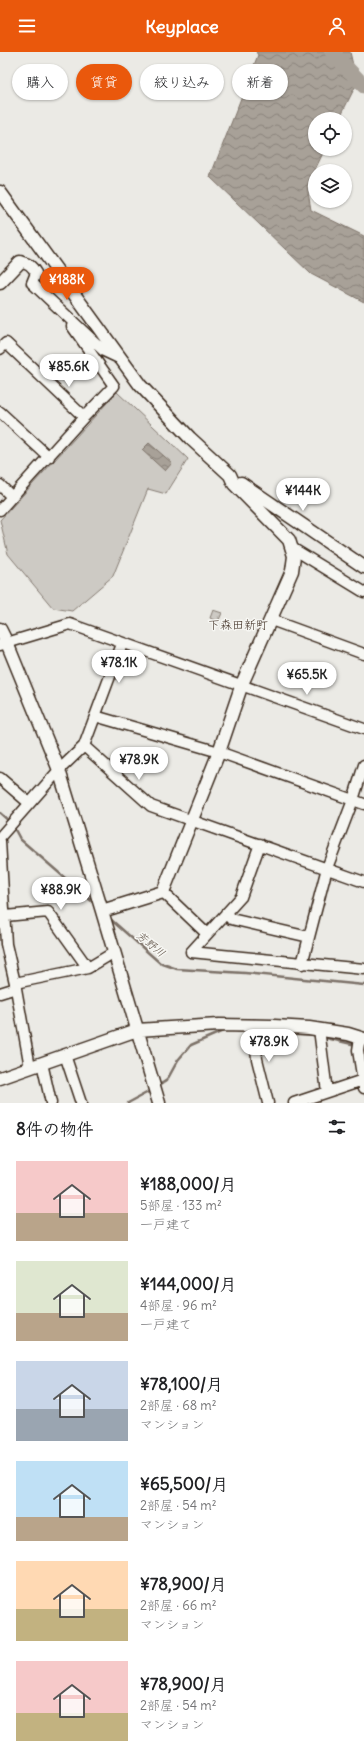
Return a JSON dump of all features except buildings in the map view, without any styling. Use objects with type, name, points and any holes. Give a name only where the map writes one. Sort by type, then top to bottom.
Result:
[{"type":"street","points":[[0,192],[140,385],[162,410],[230,475],[364,567]]},
{"type":"street","points":[[0,283],[20,262],[24,262],[33,267],[36,273],[32,283],[104,350],[121,359]]},
{"type":"street","points":[[0,510],[114,386],[60,309]]},
{"type":"street","points":[[0,349],[6,343],[84,417]]},
{"type":"street","points":[[0,412],[48,457]]},
{"type":"street","points":[[163,892],[219,752],[242,684],[292,571],[294,556],[289,540],[278,526],[234,484],[230,475]]},
{"type":"street","points":[[0,485],[12,497]]},
{"type":"street","points":[[292,548],[364,592]]},
{"type":"street","points":[[271,620],[364,654]]},
{"type":"street","points":[[4,644],[70,624],[122,644],[242,684],[364,729]]},
{"type":"street","points":[[0,629],[4,644],[59,770],[159,1103]]},
{"type":"street","points":[[0,837],[59,770],[84,746],[122,644]]},
{"type":"street","points":[[95,716],[219,752],[364,804]]},
{"type":"street","points":[[84,746],[151,806],[364,882]]},
{"type":"street","points":[[302,964],[327,868],[353,800],[364,765]]},
{"type":"street","points":[[0,778],[29,803]]},
{"type":"street","points":[[0,841],[0,866],[6,944],[36,1065],[51,1103]]},
{"type":"street","points":[[260,844],[241,897],[191,952],[364,969]]},
{"type":"street","points":[[102,911],[163,892]]},
{"type":"street","points":[[163,892],[207,934]]},
{"type":"street","points":[[5,916],[48,912],[88,968]]},
{"type":"street","points":[[226,913],[231,919],[309,937]]},
{"type":"street","points":[[0,993],[15,985],[88,968],[113,953]]},
{"type":"street","points":[[0,1078],[137,1030],[219,1025],[254,1025],[319,1029],[362,1039],[358,1050],[363,1084],[327,1092],[294,1103]]},
{"type":"street","points":[[254,1025],[257,1059],[268,1103]]},
{"type":"street","points":[[319,1029],[327,1092]]},
{"type":"street","points":[[64,1055],[81,1103]]},
{"type":"green space","points":[[117,392],[188,459],[166,494],[148,489],[113,576],[72,611],[53,608],[8,554],[0,520]]},
{"type":"green space","points":[[213,610],[222,613],[218,622],[210,618]]},
{"type":"water","points":[[256,52],[350,52],[357,83],[342,112],[308,112],[308,156],[322,156],[318,164],[308,164],[308,208],[364,236],[364,302],[311,274],[210,177],[240,100],[288,100],[288,64],[254,64],[258,55]]},
{"type":"water","points":[[149,443],[172,463],[165,471],[142,450]]},
{"type":"waterway","points":[[332,52],[364,86]]},
{"type":"waterway","name":"芳野川","points":[[0,813],[10,822]]},
{"type":"waterway","name":"芳野川","points":[[13,826],[20,839],[96,905]]},
{"type":"waterway","name":"芳野川","points":[[108,917],[160,963],[177,969],[245,973],[364,985]]},
{"type":"waterway","points":[[158,1086],[167,1080],[178,1060],[191,1045],[223,1031]]},
{"type":"waterway","points":[[236,1031],[251,1032]]},
{"type":"waterway","points":[[256,1032],[317,1035]]},
{"type":"waterway","points":[[322,1037],[356,1045]]},
{"type":"waterway","points":[[128,1103],[152,1090]]},
{"type":"district","name":"下森田新町","points":[[238,625]]}]
